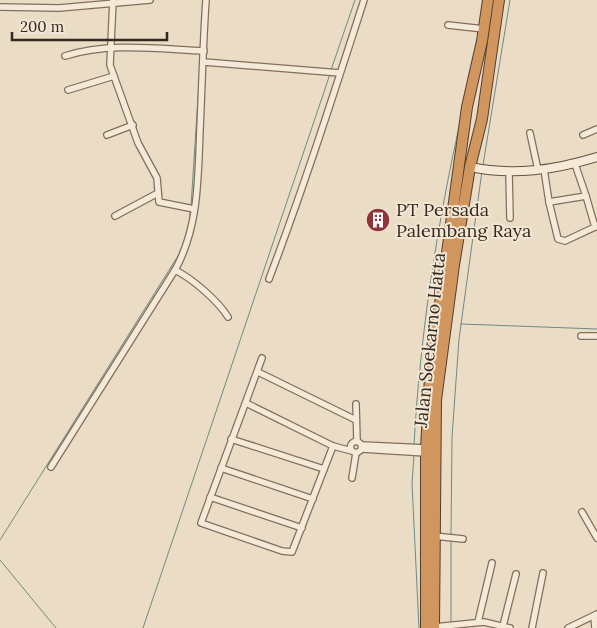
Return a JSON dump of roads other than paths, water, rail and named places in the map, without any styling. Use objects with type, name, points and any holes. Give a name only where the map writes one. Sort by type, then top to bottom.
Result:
[{"type":"highway","name":"Jalan Soekarno Hatta","points":[[431,628],[423,451],[436,363],[467,107],[484,29],[488,0]]},
{"type":"highway","name":"Jalan Soekarno Hatta","points":[[431,628],[436,363],[474,168],[499,0]]},
{"type":"street","points":[[0,7],[59,8],[150,0]]},
{"type":"street","points":[[51,467],[175,270],[192,232],[204,62],[206,0]]},
{"type":"street","points":[[269,279],[307,178],[338,73],[364,0]]},
{"type":"street","points":[[113,2],[110,65],[144,157],[157,178],[160,202],[193,209]]},
{"type":"street","points":[[448,24],[484,29]]},
{"type":"street","points":[[65,56],[86,50],[110,47],[203,51]]},
{"type":"street","points":[[204,62],[338,73]]},
{"type":"street","points":[[68,90],[114,76]]},
{"type":"street","points":[[107,135],[133,125]]},
{"type":"street","points":[[583,135],[597,129]]},
{"type":"street","points":[[530,133],[559,240],[565,241],[596,226],[575,164]]},
{"type":"street","points":[[474,168],[509,173],[575,164],[597,157]]},
{"type":"street","points":[[509,173],[510,218]]},
{"type":"street","points":[[115,216],[158,193]]},
{"type":"street","points":[[549,202],[586,196]]},
{"type":"street","points":[[175,270],[188,277],[210,299],[221,305],[228,317]]},
{"type":"street","points":[[581,336],[597,336]]},
{"type":"street","points":[[262,358],[201,523],[275,549],[292,552],[333,446]]},
{"type":"street","points":[[258,372],[356,420]]},
{"type":"street","points":[[246,403],[333,446],[423,451]]},
{"type":"street","points":[[352,478],[357,448],[356,404]]},
{"type":"street","points":[[231,439],[324,469]]},
{"type":"street","points":[[221,468],[313,499]]},
{"type":"street","points":[[210,497],[302,528]]},
{"type":"street","points":[[582,512],[597,538]]},
{"type":"street","points":[[434,536],[463,539]]},
{"type":"street","points":[[480,624],[492,563]]},
{"type":"street","points":[[532,628],[543,573]]},
{"type":"street","points":[[503,626],[516,574]]},
{"type":"street","points":[[568,628],[596,615],[595,628]]},
{"type":"street","points":[[431,628],[480,624],[510,628]]},
{"type":"waterway","points":[[331,70],[355,0]]},
{"type":"waterway","points":[[483,165],[510,0]]},
{"type":"waterway","points":[[143,628],[330,74]]},
{"type":"waterway","points":[[191,206],[199,83]]},
{"type":"waterway","points":[[414,445],[425,321],[444,199],[461,118]]},
{"type":"waterway","points":[[451,535],[452,437],[459,339],[482,171]]},
{"type":"waterway","points":[[190,210],[190,221]]},
{"type":"waterway","points":[[0,540],[181,251],[189,225]]},
{"type":"waterway","points":[[461,324],[597,329]]},
{"type":"waterway","points":[[414,454],[412,484],[419,628]]},
{"type":"waterway","points":[[451,539],[451,623]]},
{"type":"waterway","points":[[0,560],[56,628]]},
{"type":"place","name":"PT Persada Palembang Raya","points":[[378,220]]}]
